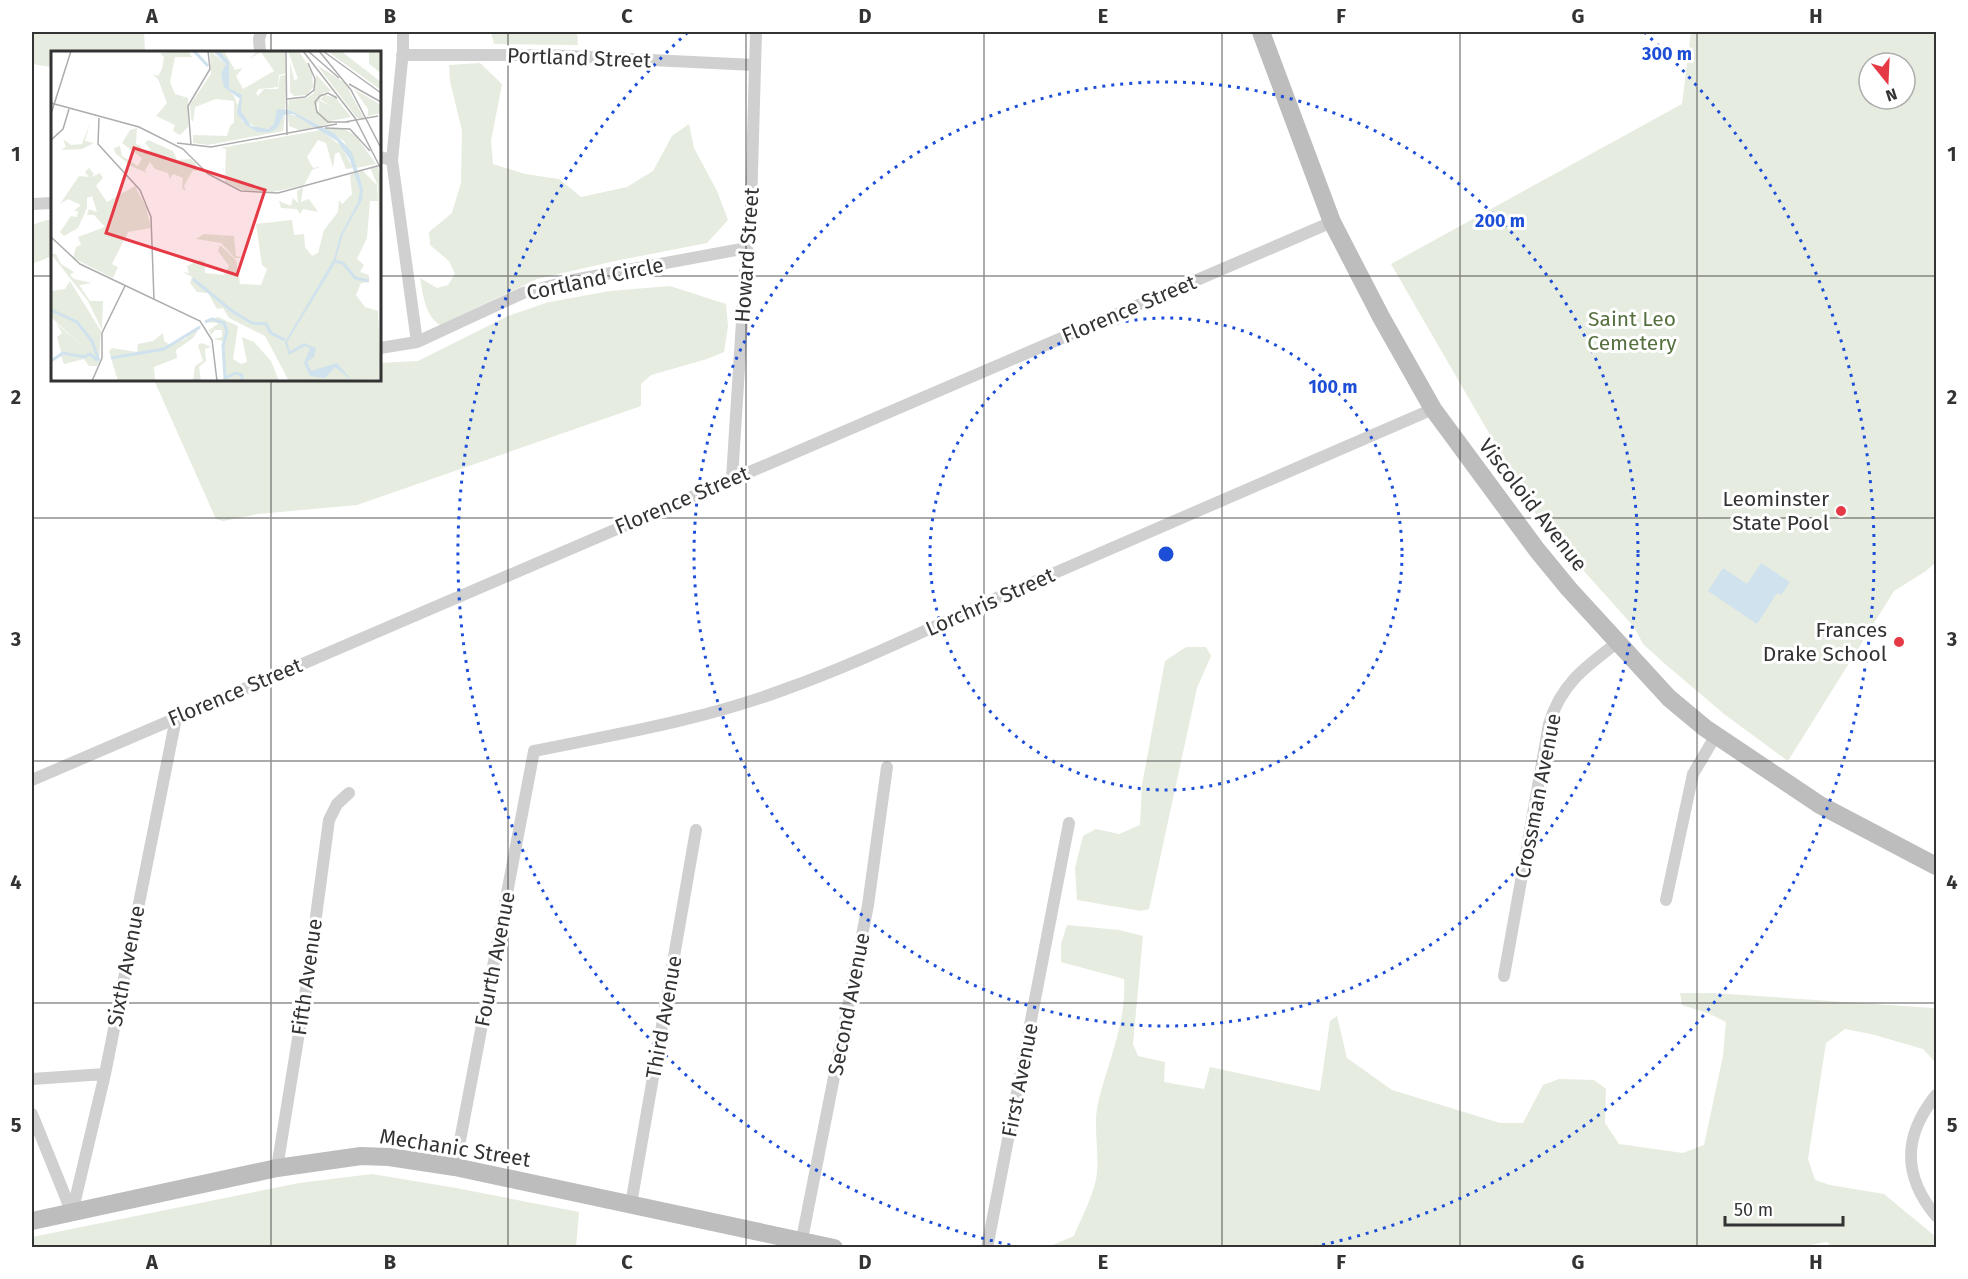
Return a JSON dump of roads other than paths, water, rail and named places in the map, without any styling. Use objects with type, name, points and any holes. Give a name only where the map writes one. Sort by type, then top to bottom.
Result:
[{"type":"main road","name":"Viscoloid Avenue","points":[[1261,32],[1332,222],[1376,307],[1433,409],[1537,550],[1569,589],[1669,698],[1716,735],[1820,805],[1936,866]]},
{"type":"main road","name":"Mechanic Street","points":[[32,1221],[277,1168],[360,1156],[389,1157],[455,1167],[802,1239],[834,1248]]},
{"type":"street","points":[[260,51],[261,32]]},
{"type":"street","points":[[403,32],[402,55],[386,158],[417,342]]},
{"type":"street","name":"Howard Street","points":[[732,478],[751,207],[756,32]]},
{"type":"street","name":"Portland Street","points":[[402,55],[547,55],[755,65]]},
{"type":"street","points":[[32,204],[51,203]]},
{"type":"street","name":"Florence Street","points":[[32,780],[1332,222]]},
{"type":"street","name":"Cortland Circle","points":[[381,348],[417,342],[523,293],[573,280],[747,248]]},
{"type":"street","name":"Lorchris Street","points":[[534,751],[697,717],[783,691],[849,665],[1005,594],[1433,409]]},
{"type":"street","name":"Crossman Avenue","points":[[1504,976],[1553,710],[1561,694],[1576,675],[1618,642]]},
{"type":"street","name":"Sixth Avenue","points":[[72,1213],[105,1074],[176,718]]},
{"type":"street","points":[[1666,900],[1693,774],[1716,735]]},
{"type":"street","name":"Fourth Avenue","points":[[455,1167],[534,751]]},
{"type":"street","name":"Second Avenue","points":[[802,1239],[868,905],[887,767]]},
{"type":"street","name":"Fifth Avenue","points":[[277,1168],[307,983],[329,820],[337,804],[349,793]]},
{"type":"street","name":"First Avenue","points":[[987,1248],[1069,823]]},
{"type":"street","name":"Third Avenue","points":[[631,1204],[696,830]]},
{"type":"street","points":[[32,1079],[105,1074]]},
{"type":"street","points":[[1936,1095],[1926,1108],[1912,1138],[1910,1158],[1915,1180],[1924,1201],[1936,1216]]},
{"type":"street","points":[[32,1114],[72,1213]]},
{"type":"water","points":[[1761,563],[1790,582],[1781,595],[1777,593],[1757,624],[1708,591],[1723,568],[1747,584]]},
{"type":"place","name":"Leominster State Pool","points":[[1841,511]]},
{"type":"place","name":"Frances Drake School","points":[[1899,642]]},
{"type":"park label","name":"Saint Leo Cemetery","points":[[1632,331]]}]
